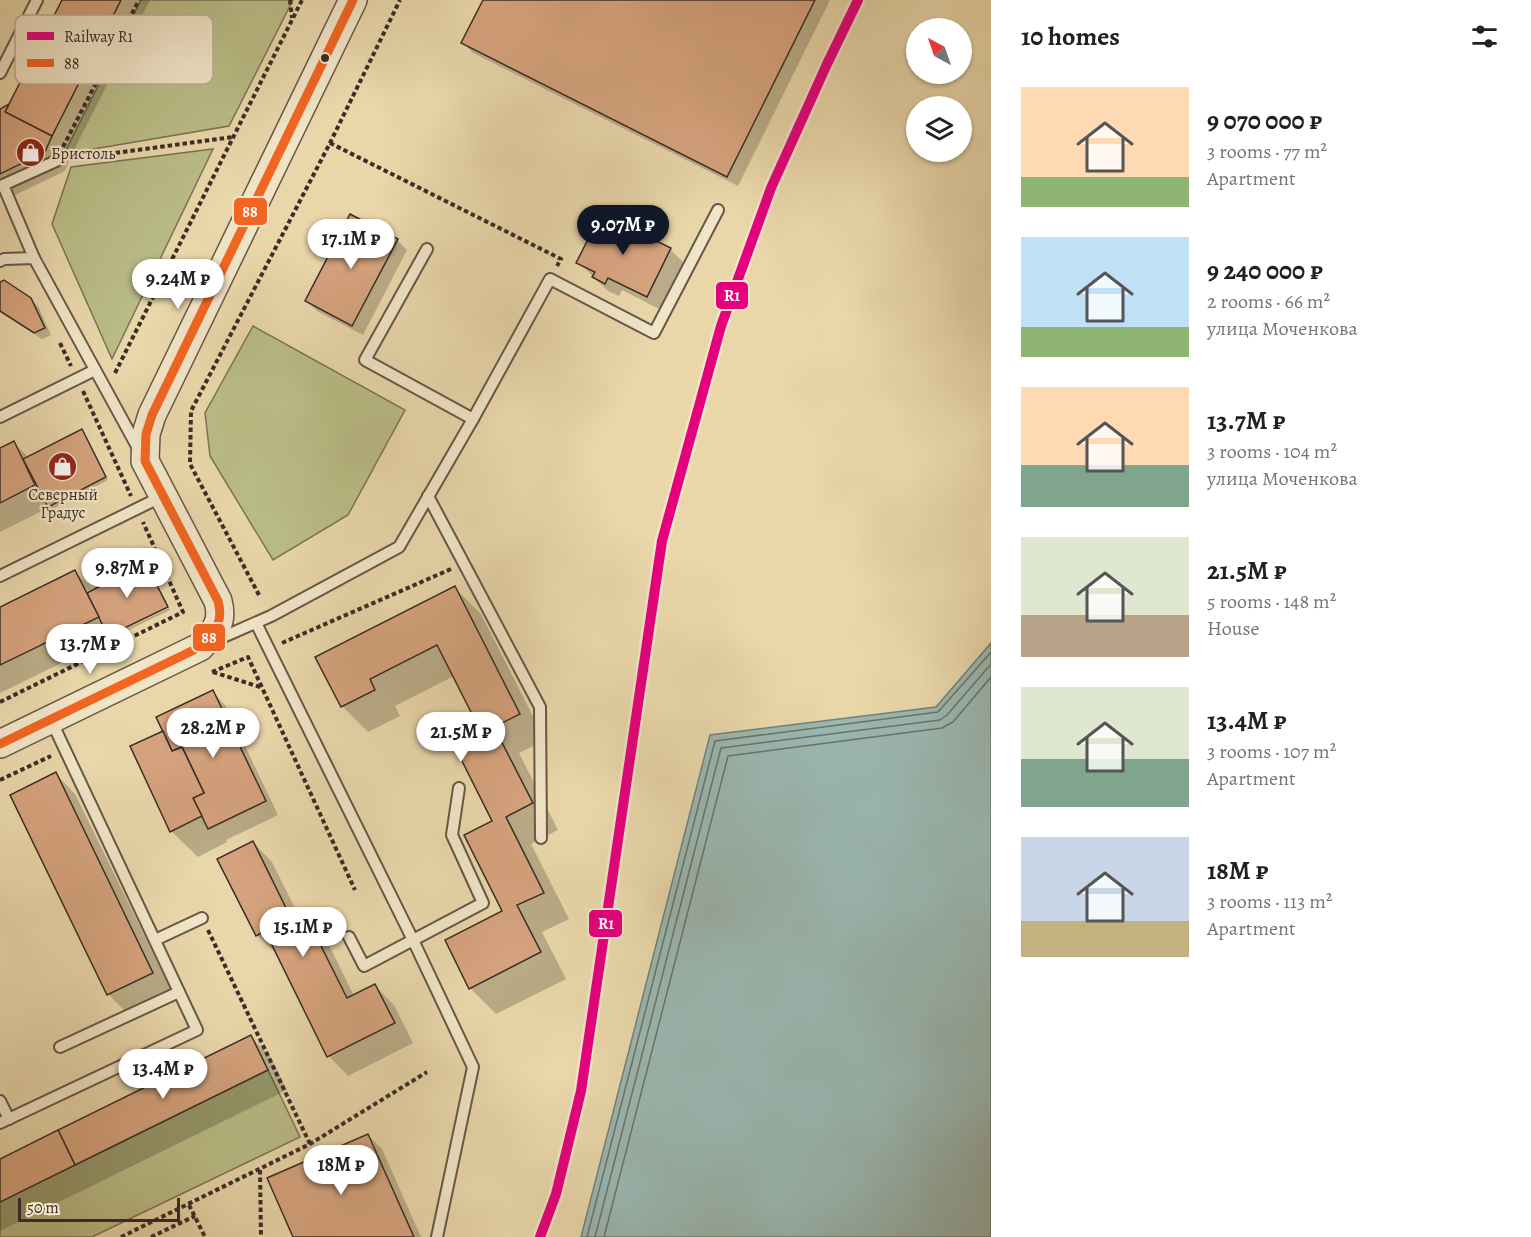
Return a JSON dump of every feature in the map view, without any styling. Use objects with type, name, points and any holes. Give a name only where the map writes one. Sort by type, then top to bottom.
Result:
[{"type":"street","points":[[0,744],[200,647],[219,623],[221,612],[218,601],[146,461],[146,434],[152,415],[353,0]]},
{"type":"lane","points":[[29,15],[37,0]]},
{"type":"lane","points":[[0,73],[15,43]]},
{"type":"lane","points":[[56,161],[3,185],[34,258],[146,461]]},
{"type":"lane","points":[[200,647],[271,616],[399,547],[550,279],[654,333],[718,210]]},
{"type":"lane","points":[[426,249],[365,360],[473,419]]},
{"type":"lane","points":[[0,261],[34,258]]},
{"type":"lane","points":[[0,417],[95,370]]},
{"type":"lane","points":[[0,576],[163,496]]},
{"type":"lane","points":[[428,496],[540,707],[541,838]]},
{"type":"lane","points":[[256,623],[413,940],[473,1067],[437,1237]]},
{"type":"lane","points":[[0,1101],[4,1121],[197,1030],[51,720]]},
{"type":"lane","points":[[349,937],[364,966],[483,903],[452,835],[459,788]]},
{"type":"lane","points":[[155,940],[202,918]]},
{"type":"lane","points":[[60,1047],[179,992]]},
{"type":"path","points":[[131,15],[139,0]]},
{"type":"path","points":[[290,0],[292,19]]},
{"type":"path","points":[[106,390],[302,0]]},
{"type":"path","points":[[259,595],[190,464],[191,411],[330,143],[400,0]]},
{"type":"path","points":[[56,161],[96,84]]},
{"type":"path","points":[[56,161],[234,137]]},
{"type":"path","points":[[330,143],[561,259],[550,279]]},
{"type":"path","points":[[0,702],[183,612],[59,342]]},
{"type":"path","points":[[268,649],[464,563]]},
{"type":"path","points":[[263,688],[212,672],[248,657],[263,688],[356,890]]},
{"type":"path","points":[[0,780],[64,750]]},
{"type":"path","points":[[202,918],[310,1144]]},
{"type":"path","points":[[121,1237],[310,1144],[426,1072]]},
{"type":"path","points":[[260,1170],[261,1237]]},
{"type":"path","points":[[189,1205],[205,1237]]},
{"type":"path","points":[[151,1237],[195,1216]]},
{"type":"green space","points":[[141,0],[293,0],[229,126],[64,154],[99,84],[213,84],[213,15],[134,15]]},
{"type":"green space","points":[[213,149],[112,359],[52,224],[71,167]]},
{"type":"green space","points":[[253,326],[405,410],[348,515],[273,560],[210,456],[205,413]]},
{"type":"green space","points":[[268,1070],[300,1137],[92,1237],[0,1237],[0,1202]]},
{"type":"water","points":[[991,643],[991,1237],[581,1237],[710,735],[936,707]]},
{"type":"building","points":[[62,0],[121,0],[113,15],[54,15]]},
{"type":"building","points":[[483,0],[815,0],[727,177],[461,43]]},
{"type":"building","points":[[19,84],[78,84],[52,136],[5,112]]},
{"type":"building","points":[[9,104],[5,112],[52,136],[45,152],[0,174],[0,109]]},
{"type":"building","points":[[350,214],[398,239],[352,326],[305,301]]},
{"type":"building","points":[[601,214],[671,248],[647,297],[608,278],[605,284],[592,277],[595,272],[576,263]]},
{"type":"building","points":[[4,280],[31,298],[45,328],[34,333],[0,311],[0,282]]},
{"type":"building","points":[[82,429],[106,477],[48,507],[23,459]]},
{"type":"building","points":[[14,441],[35,485],[0,503],[0,448]]},
{"type":"building","points":[[145,562],[168,607],[108,636],[87,593]]},
{"type":"building","points":[[75,570],[99,617],[0,665],[0,607]]},
{"type":"building","points":[[455,586],[520,714],[494,727],[533,803],[506,817],[544,893],[517,905],[541,952],[469,989],[445,940],[502,911],[464,835],[492,821],[453,743],[480,730],[437,645],[370,679],[375,690],[341,707],[315,657]]},
{"type":"building","points":[[213,690],[266,801],[208,829],[193,798],[204,793],[182,747],[172,751],[156,717]]},
{"type":"building","points":[[163,731],[172,751],[182,747],[204,793],[193,798],[202,816],[170,832],[130,746]]},
{"type":"building","points":[[56,772],[153,973],[107,995],[10,795]]},
{"type":"building","points":[[253,841],[291,918],[304,912],[347,998],[375,984],[395,1023],[327,1057],[265,931],[256,936],[217,859]]},
{"type":"building","points":[[251,1035],[268,1070],[75,1165],[58,1130]]},
{"type":"building","points":[[58,1130],[75,1165],[0,1202],[0,1159]]},
{"type":"building","points":[[368,1134],[414,1237],[293,1237],[267,1178]]},
{"type":"rail line","name":"R1","points":[[540,1237],[556,1194],[581,1091],[662,541],[721,326],[771,188],[858,0]]},
{"type":"transit line","name":"88","points":[[0,744],[200,647],[217,626],[220,615],[218,601],[145,461],[146,434],[152,415],[353,0]]},
{"type":"place","name":"Бристоль","points":[[30,153]]},
{"type":"place","name":"Северный Градус","points":[[63,466]]}]
